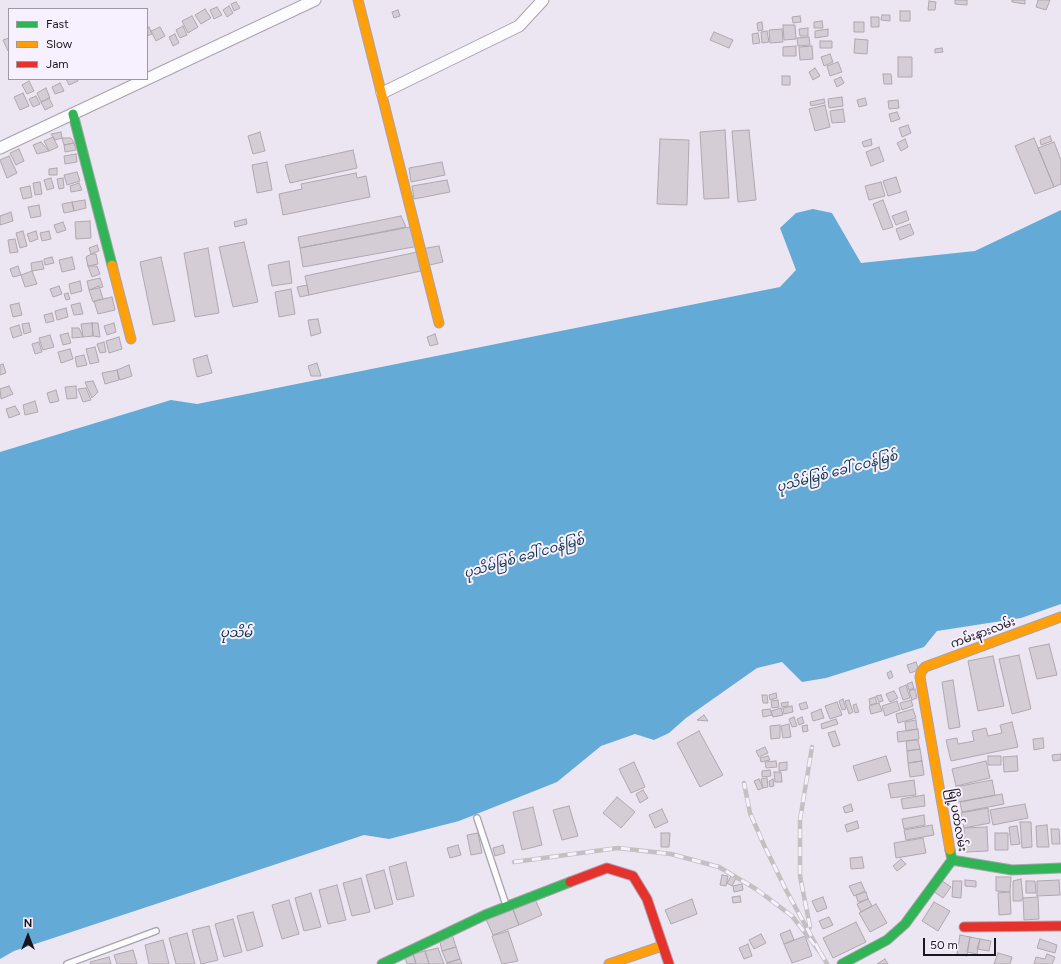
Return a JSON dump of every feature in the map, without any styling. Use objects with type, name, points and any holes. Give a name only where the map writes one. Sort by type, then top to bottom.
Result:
[{"type":"street","points":[[148,79],[315,0]]},
{"type":"street","points":[[358,0],[439,323]]},
{"type":"street","points":[[382,93],[519,26],[543,0]]},
{"type":"street","points":[[0,148],[145,80]]},
{"type":"street","points":[[73,114],[131,339]]},
{"type":"street","name":"ကမ်းနားလမ်း","points":[[920,677],[921,672],[925,667],[1061,617]]},
{"type":"street","name":"မြို့ပတ်လမ်း","points":[[920,677],[952,860],[1012,870],[1061,868]]},
{"type":"street","points":[[842,964],[887,940],[905,924],[952,860]]},
{"type":"street","points":[[382,964],[439,936],[506,907],[606,868],[633,876],[647,899],[669,964]]},
{"type":"street","points":[[964,927],[1061,926]]},
{"type":"street","points":[[609,964],[662,946]]},
{"type":"lane","points":[[477,818],[506,907]]},
{"type":"lane","points":[[67,964],[156,931]]},
{"type":"water","name":"ပုသိမ်","points":[[813,209],[832,213],[861,263],[975,251],[1061,210],[1061,604],[1021,618],[937,631],[924,647],[826,678],[802,682],[782,662],[757,668],[686,718],[669,733],[654,740],[635,734],[601,746],[557,782],[459,821],[389,839],[364,835],[14,951],[0,959],[0,452],[171,400],[197,404],[780,287],[796,270],[780,228],[796,213]]},
{"type":"building","points":[[955,0],[967,0],[967,5],[955,4]]},
{"type":"building","points":[[1012,0],[1025,0],[1025,4],[1012,2]]},
{"type":"building","points":[[1038,0],[1050,0],[1046,10],[1036,7]]},
{"type":"building","points":[[929,1],[936,2],[935,10],[928,10]]},
{"type":"building","points":[[236,2],[240,8],[234,11],[231,4]]},
{"type":"building","points":[[229,6],[233,13],[227,17],[223,10]]},
{"type":"building","points":[[217,7],[222,15],[214,19],[210,10]]},
{"type":"building","points":[[205,9],[211,18],[201,24],[195,15]]},
{"type":"building","points":[[398,10],[400,16],[394,18],[392,12]]},
{"type":"building","points":[[900,11],[910,11],[910,21],[900,21]]},
{"type":"building","points":[[882,15],[890,15],[890,21],[881,20]]},
{"type":"building","points":[[192,16],[198,27],[188,33],[182,21]]},
{"type":"building","points":[[800,16],[801,22],[793,23],[792,17]]},
{"type":"building","points":[[871,17],[879,17],[879,27],[871,27]]},
{"type":"building","points":[[822,21],[823,28],[814,28],[814,22]]},
{"type":"building","points":[[762,22],[763,30],[758,31],[757,23]]},
{"type":"building","points":[[854,22],[864,22],[864,32],[854,32]]},
{"type":"building","points":[[783,25],[795,25],[796,39],[784,40]]},
{"type":"building","points":[[183,26],[187,35],[180,38],[176,30]]},
{"type":"building","points":[[149,27],[152,34],[148,36]]},
{"type":"building","points":[[160,27],[165,36],[156,41],[151,31]]},
{"type":"building","points":[[808,28],[808,36],[800,36],[799,29]]},
{"type":"building","points":[[782,29],[783,42],[770,43],[769,30]]},
{"type":"building","points":[[828,29],[828,36],[815,38],[815,31]]},
{"type":"building","points":[[767,31],[769,42],[762,43],[761,32]]},
{"type":"building","points":[[714,32],[733,40],[729,48],[710,40]]},
{"type":"building","points":[[758,33],[760,43],[753,44],[752,34]]},
{"type":"building","points":[[175,34],[179,43],[173,46],[169,37]]},
{"type":"building","points":[[809,37],[810,45],[798,46],[797,38]]},
{"type":"building","points":[[8,38],[8,51],[3,40]]},
{"type":"building","points":[[855,39],[868,40],[867,54],[854,53]]},
{"type":"building","points":[[820,41],[832,41],[832,48],[820,48]]},
{"type":"building","points":[[796,46],[796,56],[783,56],[783,47]]},
{"type":"building","points":[[812,46],[813,59],[800,60],[799,47]]},
{"type":"building","points":[[942,48],[943,52],[935,53],[935,49]]},
{"type":"building","points":[[830,54],[833,62],[824,66],[821,57]]},
{"type":"building","points":[[898,57],[912,57],[912,77],[898,77]]},
{"type":"building","points":[[838,62],[842,72],[830,76],[827,66]]},
{"type":"building","points":[[815,68],[820,76],[813,80],[809,72]]},
{"type":"building","points":[[883,74],[891,74],[892,84],[884,84]]},
{"type":"building","points":[[782,76],[790,76],[790,85],[782,85]]},
{"type":"building","points":[[841,77],[844,83],[837,87],[834,80]]},
{"type":"building","points":[[66,80],[78,80],[78,81],[69,85]]},
{"type":"building","points":[[29,81],[34,91],[27,94],[22,85]]},
{"type":"building","points":[[60,83],[64,91],[55,94],[52,87]]},
{"type":"building","points":[[46,88],[50,98],[41,102],[37,93]]},
{"type":"building","points":[[23,93],[29,106],[20,110],[14,97]]},
{"type":"building","points":[[36,96],[40,104],[33,107],[29,99]]},
{"type":"building","points":[[842,97],[843,106],[829,108],[828,99]]},
{"type":"building","points":[[49,98],[53,106],[45,110],[41,102]]},
{"type":"building","points":[[865,98],[867,105],[859,107],[857,100]]},
{"type":"building","points":[[824,99],[825,103],[811,106],[810,102]]},
{"type":"building","points":[[898,100],[899,108],[889,109],[888,101]]},
{"type":"building","points":[[825,105],[830,127],[815,131],[809,109]]},
{"type":"building","points":[[843,109],[845,122],[832,123],[830,111]]},
{"type":"building","points":[[897,112],[900,119],[891,122],[889,114]]},
{"type":"building","points":[[908,125],[911,133],[902,137],[899,128]]},
{"type":"building","points":[[725,130],[729,198],[704,199],[700,132]]},
{"type":"building","points":[[749,130],[756,200],[738,202],[732,131]]},
{"type":"building","points":[[61,132],[62,138],[55,140],[51,134]]},
{"type":"building","points":[[260,132],[265,151],[253,154],[248,136]]},
{"type":"building","points":[[1050,136],[1052,141],[1041,145],[1040,140]]},
{"type":"building","points":[[53,137],[58,147],[49,151],[44,141]]},
{"type":"building","points":[[62,138],[71,138],[74,143],[64,145]]},
{"type":"building","points":[[1034,138],[1054,187],[1035,194],[1015,146]]},
{"type":"building","points":[[660,139],[689,140],[687,205],[657,204]]},
{"type":"building","points":[[871,139],[872,145],[864,147],[862,142]]},
{"type":"building","points":[[905,139],[908,147],[901,151],[897,143]]},
{"type":"building","points":[[41,142],[49,151],[37,154],[33,145]]},
{"type":"building","points":[[1054,142],[1061,160],[1061,184],[1054,187],[1038,148]]},
{"type":"building","points":[[74,143],[76,150],[65,152],[64,145]]},
{"type":"building","points":[[879,147],[884,161],[871,166],[866,152]]},
{"type":"building","points":[[19,149],[24,161],[16,165],[10,153]]},
{"type":"building","points":[[353,150],[357,168],[290,183],[285,165]]},
{"type":"building","points":[[76,154],[77,162],[65,164],[64,156]]},
{"type":"building","points":[[9,156],[17,173],[7,178],[0,160]]},
{"type":"building","points":[[267,162],[272,190],[257,193],[252,165]]},
{"type":"building","points":[[442,162],[445,175],[411,182],[409,168]]},
{"type":"building","points":[[57,168],[57,175],[49,175],[49,169]]},
{"type":"building","points":[[77,172],[80,181],[67,185],[64,175]]},
{"type":"building","points":[[356,173],[357,178],[366,176],[370,197],[283,215],[279,194],[302,189],[301,184]]},
{"type":"building","points":[[896,177],[901,192],[888,196],[883,181]]},
{"type":"building","points":[[51,178],[54,188],[47,190],[44,180]]},
{"type":"building","points":[[63,178],[64,188],[59,189],[57,179]]},
{"type":"building","points":[[447,180],[450,192],[414,199],[412,186]]},
{"type":"building","points":[[40,182],[42,194],[35,195],[33,183]]},
{"type":"building","points":[[881,182],[885,196],[869,200],[865,186]]},
{"type":"building","points":[[79,183],[82,190],[71,192],[70,186]]},
{"type":"building","points":[[30,186],[32,197],[23,199],[20,188]]},
{"type":"building","points":[[85,200],[86,208],[74,211],[72,202]]},
{"type":"building","points":[[883,200],[893,227],[883,230],[873,204]]},
{"type":"building","points":[[72,202],[74,211],[64,213],[62,204]]},
{"type":"building","points":[[39,205],[41,216],[31,218],[28,207]]},
{"type":"building","points":[[906,211],[909,220],[896,225],[892,216]]},
{"type":"building","points":[[11,212],[13,221],[0,225],[0,216]]},
{"type":"building","points":[[401,216],[406,227],[300,248],[298,237]]},
{"type":"building","points":[[246,219],[247,224],[235,227],[234,222]]},
{"type":"building","points":[[90,221],[91,238],[76,239],[75,222]]},
{"type":"building","points":[[63,222],[66,230],[57,233],[54,225]]},
{"type":"building","points":[[910,224],[914,234],[900,240],[896,229]]},
{"type":"building","points":[[410,227],[419,246],[303,267],[300,248]]},
{"type":"building","points":[[23,231],[27,246],[20,248],[16,233]]},
{"type":"building","points":[[36,231],[38,239],[30,242],[27,234]]},
{"type":"building","points":[[49,231],[51,239],[42,241],[40,233]]},
{"type":"building","points":[[15,239],[18,252],[10,253],[8,240]]},
{"type":"building","points":[[244,242],[258,302],[233,307],[219,247]]},
{"type":"building","points":[[97,245],[99,251],[91,254],[89,248]]},
{"type":"building","points":[[439,246],[443,262],[425,266],[421,249]]},
{"type":"building","points":[[208,248],[219,313],[195,317],[184,253]]},
{"type":"building","points":[[417,252],[421,271],[309,295],[305,276]]},
{"type":"building","points":[[91,254],[96,254],[98,264],[88,266],[86,257]]},
{"type":"building","points":[[52,257],[54,263],[45,265],[44,259]]},
{"type":"building","points":[[72,257],[75,269],[62,272],[59,260]]},
{"type":"building","points":[[161,257],[175,321],[153,325],[140,262]]},
{"type":"building","points":[[42,261],[44,269],[32,271],[31,263]]},
{"type":"building","points":[[289,261],[292,283],[272,286],[268,265]]},
{"type":"building","points":[[18,266],[21,275],[13,277],[10,269]]},
{"type":"building","points":[[88,266],[97,266],[100,274],[92,277]]},
{"type":"building","points":[[32,271],[37,284],[25,287],[21,275]]},
{"type":"building","points":[[100,278],[103,287],[89,290],[87,281]]},
{"type":"building","points":[[80,281],[82,291],[71,294],[69,284]]},
{"type":"building","points":[[307,285],[309,295],[300,297],[297,287]]},
{"type":"building","points":[[59,286],[62,294],[53,297],[50,289]]},
{"type":"building","points":[[99,286],[103,299],[93,302],[89,290]]},
{"type":"building","points":[[291,289],[295,314],[279,317],[275,292]]},
{"type":"building","points":[[68,293],[70,299],[66,300],[64,294]]},
{"type":"building","points":[[112,297],[115,310],[98,314],[94,301]]},
{"type":"building","points":[[19,303],[22,315],[13,317],[10,305]]},
{"type":"building","points":[[80,303],[83,314],[74,315],[71,305]]},
{"type":"building","points":[[66,308],[68,317],[57,320],[55,311]]},
{"type":"building","points":[[52,313],[54,321],[46,323],[44,315]]},
{"type":"building","points":[[318,319],[321,333],[311,336],[308,320]]},
{"type":"building","points":[[29,323],[31,332],[24,334],[22,324]]},
{"type":"building","points":[[92,323],[93,336],[83,337],[81,324]]},
{"type":"building","points":[[92,323],[98,323],[100,337],[93,336]]},
{"type":"building","points":[[114,323],[116,332],[107,335],[104,326]]},
{"type":"building","points":[[19,325],[22,335],[13,338],[10,328]]},
{"type":"building","points":[[72,328],[79,328],[83,337],[72,338]]},
{"type":"building","points":[[68,333],[71,343],[63,345],[60,335]]},
{"type":"building","points":[[435,334],[438,344],[430,346],[427,337]]},
{"type":"building","points":[[50,335],[54,347],[43,350],[39,338]]},
{"type":"building","points":[[119,337],[122,349],[109,353],[106,341]]},
{"type":"building","points":[[39,342],[42,352],[35,354],[32,344]]},
{"type":"building","points":[[104,342],[106,352],[100,353],[97,344]]},
{"type":"building","points":[[95,347],[99,362],[90,364],[86,349]]},
{"type":"building","points":[[70,349],[73,359],[61,363],[58,352]]},
{"type":"building","points":[[84,355],[87,365],[77,367],[75,357]]},
{"type":"building","points":[[207,355],[212,373],[197,377],[193,359]]},
{"type":"building","points":[[317,363],[321,376],[311,376],[308,366]]},
{"type":"building","points":[[3,364],[6,373],[0,375],[0,365]]},
{"type":"building","points":[[129,365],[132,376],[120,380],[117,370]]},
{"type":"building","points":[[117,370],[119,380],[105,384],[102,373]]},
{"type":"building","points":[[93,381],[98,392],[92,398],[85,382]]},
{"type":"building","points":[[9,386],[13,394],[1,399],[0,389]]},
{"type":"building","points":[[76,386],[77,398],[67,399],[65,387]]},
{"type":"building","points":[[86,388],[91,400],[83,402],[78,389]]},
{"type":"building","points":[[56,390],[59,401],[50,403],[47,393]]},
{"type":"building","points":[[35,401],[38,412],[25,415],[23,405]]},
{"type":"building","points":[[15,406],[20,414],[9,418],[6,409]]},
{"type":"building","points":[[1049,644],[1057,675],[1037,679],[1029,648]]},
{"type":"building","points":[[1019,655],[1031,709],[1012,714],[999,659]]},
{"type":"building","points":[[993,656],[1004,706],[978,711],[968,661]]},
{"type":"building","points":[[916,662],[919,670],[910,673],[907,665]]},
{"type":"building","points":[[891,671],[893,677],[889,679],[887,673]]},
{"type":"building","points":[[953,680],[960,727],[949,729],[942,682]]},
{"type":"building","points":[[912,682],[914,688],[909,690],[907,684]]},
{"type":"building","points":[[906,685],[910,698],[903,700],[899,688]]},
{"type":"building","points":[[915,689],[917,698],[912,700],[909,691]]},
{"type":"building","points":[[894,691],[898,698],[890,702],[886,694]]},
{"type":"building","points":[[776,693],[777,698],[770,700],[769,695]]},
{"type":"building","points":[[762,695],[767,695],[768,703],[763,703]]},
{"type":"building","points":[[881,695],[883,701],[879,702],[876,696]]},
{"type":"building","points":[[875,697],[877,703],[870,705],[869,699]]},
{"type":"building","points":[[843,699],[846,709],[842,710],[839,701]]},
{"type":"building","points":[[778,700],[779,707],[772,708],[771,701]]},
{"type":"building","points":[[849,700],[853,712],[849,714],[845,701]]},
{"type":"building","points":[[911,700],[913,706],[902,710],[900,703]]},
{"type":"building","points":[[897,701],[900,710],[885,716],[882,706]]},
{"type":"building","points":[[788,702],[788,706],[782,707],[781,703]]},
{"type":"building","points":[[806,702],[808,708],[801,710],[799,704]]},
{"type":"building","points":[[837,702],[842,715],[830,719],[825,706]]},
{"type":"building","points":[[879,703],[882,711],[871,714],[869,706]]},
{"type":"building","points":[[856,704],[859,712],[855,713],[853,705]]},
{"type":"building","points":[[792,706],[793,712],[784,714],[783,708]]},
{"type":"building","points":[[781,708],[783,715],[773,717],[771,711]]},
{"type":"building","points":[[770,709],[772,715],[763,717],[762,710]]},
{"type":"building","points":[[821,709],[824,718],[813,721],[811,713]]},
{"type":"building","points":[[913,709],[916,718],[898,723],[896,714]]},
{"type":"building","points":[[704,715],[708,721],[697,720]]},
{"type":"building","points":[[794,717],[797,726],[792,727],[789,719]]},
{"type":"building","points":[[802,717],[804,723],[799,725],[797,719]]},
{"type":"building","points":[[836,719],[838,724],[822,729],[821,724]]},
{"type":"building","points":[[916,720],[917,729],[906,731],[905,722]]},
{"type":"building","points":[[1012,722],[1018,747],[951,761],[946,740],[957,738],[958,744],[974,741],[972,731],[986,728],[988,736],[1002,733],[1000,725]]},
{"type":"building","points":[[789,724],[791,737],[783,738],[781,726]]},
{"type":"building","points":[[780,725],[780,738],[771,739],[770,726]]},
{"type":"building","points":[[807,725],[808,731],[803,732],[802,726]]},
{"type":"building","points":[[918,729],[919,739],[898,742],[897,732]]},
{"type":"building","points":[[699,731],[723,775],[700,787],[677,743]]},
{"type":"building","points":[[835,731],[840,745],[833,747],[828,733]]},
{"type":"building","points":[[1043,738],[1044,748],[1034,750],[1033,739]]},
{"type":"building","points":[[918,740],[920,749],[907,751],[906,741]]},
{"type":"building","points":[[765,747],[768,753],[759,757],[756,751]]},
{"type":"building","points":[[920,749],[922,761],[908,763],[907,751]]},
{"type":"building","points":[[1061,754],[1061,760],[1053,761],[1052,755]]},
{"type":"building","points":[[768,756],[770,760],[761,762],[760,758]]},
{"type":"building","points":[[886,756],[891,771],[858,781],[853,766]]},
{"type":"building","points":[[988,756],[1001,756],[1001,765],[988,765]]},
{"type":"building","points":[[1017,756],[1018,771],[1004,772],[1003,757]]},
{"type":"building","points":[[776,761],[777,767],[766,768],[765,762]]},
{"type":"building","points":[[922,761],[924,775],[910,777],[908,763]]},
{"type":"building","points":[[986,761],[990,778],[956,786],[952,769]]},
{"type":"building","points":[[634,762],[645,787],[631,793],[619,769]]},
{"type":"building","points":[[787,762],[787,770],[779,771],[779,763]]},
{"type":"building","points":[[770,770],[771,776],[762,777],[762,771]]},
{"type":"building","points":[[774,772],[781,772],[782,782],[775,782]]},
{"type":"building","points":[[767,778],[768,787],[763,788],[761,779]]},
{"type":"building","points":[[759,779],[763,788],[758,790],[754,781]]},
{"type":"building","points":[[773,779],[774,786],[770,787],[769,781]]},
{"type":"building","points":[[914,780],[916,795],[891,798],[888,784]]},
{"type":"building","points":[[992,780],[995,795],[958,802],[955,787]]},
{"type":"building","points":[[643,790],[648,798],[640,803],[636,794]]},
{"type":"building","points":[[1002,794],[1004,804],[962,812],[960,802]]},
{"type":"building","points":[[924,795],[925,806],[903,809],[901,799]]},
{"type":"building","points":[[617,797],[635,812],[621,828],[603,813]]},
{"type":"building","points":[[851,804],[853,811],[845,813],[843,807]]},
{"type":"building","points":[[1025,804],[1028,818],[993,825],[990,810]]},
{"type":"building","points":[[569,806],[578,836],[562,840],[553,810]]},
{"type":"building","points":[[533,807],[542,845],[522,850],[513,812]]},
{"type":"building","points":[[988,808],[990,823],[964,828],[961,813]]},
{"type":"building","points":[[662,809],[668,822],[655,828],[649,815]]},
{"type":"building","points":[[924,815],[925,825],[904,829],[902,819]]},
{"type":"building","points":[[857,821],[859,828],[847,832],[845,825]]},
{"type":"building","points":[[1020,822],[1031,822],[1032,847],[1022,848]]},
{"type":"building","points":[[932,825],[934,835],[906,840],[904,830]]},
{"type":"building","points":[[1047,825],[1049,847],[1037,847],[1036,826]]},
{"type":"building","points":[[1017,826],[1020,844],[1011,845],[1009,827]]},
{"type":"building","points":[[987,827],[988,851],[965,852],[964,828]]},
{"type":"building","points":[[1051,829],[1059,829],[1060,844],[1052,844]]},
{"type":"building","points":[[478,833],[482,853],[471,855],[467,835]]},
{"type":"building","points":[[661,833],[670,833],[669,847],[661,847]]},
{"type":"building","points":[[995,833],[1008,833],[1008,850],[995,850]]},
{"type":"building","points":[[923,838],[926,853],[896,858],[894,843]]},
{"type":"building","points":[[458,845],[461,855],[450,858],[447,848]]},
{"type":"building","points":[[503,845],[505,853],[495,856],[493,848]]},
{"type":"building","points":[[862,857],[864,868],[851,869],[850,858]]},
{"type":"building","points":[[901,859],[906,864],[897,871],[893,866]]},
{"type":"building","points":[[406,862],[414,896],[397,900],[389,867]]},
{"type":"building","points":[[384,870],[393,904],[375,909],[366,875]]},
{"type":"building","points":[[722,875],[728,876],[726,886],[720,885]]},
{"type":"building","points":[[731,876],[736,878],[732,886],[727,883]]},
{"type":"building","points":[[996,877],[1011,877],[1010,892],[996,891]]},
{"type":"building","points":[[361,878],[370,912],[352,916],[343,883]]},
{"type":"building","points":[[1021,879],[1023,898],[1021,901],[1013,901],[1013,881]]},
{"type":"building","points":[[941,880],[951,887],[943,898],[933,891]]},
{"type":"building","points":[[965,880],[976,881],[976,887],[965,886]]},
{"type":"building","points":[[1059,880],[1060,895],[1037,896],[1037,881]]},
{"type":"building","points":[[953,881],[962,881],[961,898],[952,897]]},
{"type":"building","points":[[1026,881],[1035,881],[1036,893],[1026,893]]},
{"type":"building","points":[[861,882],[865,891],[854,896],[849,886]]},
{"type":"building","points":[[742,884],[743,890],[734,892],[733,886]]},
{"type":"building","points":[[337,885],[346,920],[328,924],[319,890]]},
{"type":"building","points":[[866,892],[868,899],[858,902],[856,895]]},
{"type":"building","points":[[1010,892],[1011,914],[999,915],[998,893]]},
{"type":"building","points":[[311,893],[321,927],[304,931],[295,898]]},
{"type":"building","points":[[740,896],[741,902],[733,903],[732,897]]},
{"type":"building","points":[[534,897],[542,915],[519,925],[512,907]]},
{"type":"building","points":[[823,897],[827,908],[817,912],[812,901]]},
{"type":"building","points":[[1038,897],[1039,919],[1024,920],[1023,898]]},
{"type":"building","points":[[692,899],[697,914],[671,924],[665,910]]},
{"type":"building","points":[[868,899],[872,906],[861,912],[857,904]]},
{"type":"building","points":[[289,900],[299,934],[282,939],[272,905]]},
{"type":"building","points":[[934,902],[950,911],[938,931],[922,921]]},
{"type":"building","points":[[876,904],[887,923],[870,932],[859,913]]},
{"type":"building","points":[[512,907],[519,925],[493,935],[485,917]]},
{"type":"building","points":[[253,912],[263,946],[247,951],[237,916]]},
{"type":"building","points":[[829,917],[833,925],[823,929],[819,921]]},
{"type":"building","points":[[233,919],[242,952],[224,957],[215,924]]},
{"type":"building","points":[[856,922],[866,942],[833,958],[823,938]]},
{"type":"building","points":[[209,926],[218,960],[201,964],[192,930]]},
{"type":"building","points":[[790,930],[794,940],[784,944],[780,934]]},
{"type":"building","points":[[508,931],[518,961],[502,964],[492,936]]},
{"type":"building","points":[[187,933],[195,964],[176,964],[169,938]]},
{"type":"building","points":[[452,934],[456,947],[442,951],[439,938]]},
{"type":"building","points":[[761,934],[766,943],[754,949],[749,940]]},
{"type":"building","points":[[960,935],[970,937],[967,956],[957,954]]},
{"type":"building","points":[[805,936],[812,956],[792,963],[784,944]]},
{"type":"building","points":[[970,937],[980,939],[977,954],[967,952]]},
{"type":"building","points":[[980,939],[991,941],[989,951],[977,949]]},
{"type":"building","points":[[1040,939],[1057,945],[1055,953],[1037,948]]},
{"type":"building","points":[[163,940],[169,964],[149,964],[145,945]]},
{"type":"building","points":[[748,944],[752,956],[744,959],[739,948]]},
{"type":"building","points":[[456,947],[460,959],[447,963],[442,951]]},
{"type":"building","points":[[438,948],[444,964],[429,964],[425,951]]},
{"type":"building","points":[[133,950],[137,964],[117,964],[114,955]]},
{"type":"building","points":[[425,951],[429,964],[416,964],[413,954]]},
{"type":"building","points":[[998,953],[1012,957],[1010,964],[994,964]]},
{"type":"building","points":[[413,954],[416,963],[407,964],[405,957]]},
{"type":"building","points":[[1047,954],[1055,957],[1052,964],[1034,964],[1036,957],[1045,959]]},
{"type":"building","points":[[109,957],[111,964],[91,964],[90,962]]},
{"type":"building","points":[[460,959],[462,964],[447,964],[447,963]]},
{"type":"building","points":[[885,959],[888,964],[877,964]]},
{"type":"railway","points":[[810,927],[800,876],[800,820],[812,747]]},
{"type":"railway","points":[[514,862],[618,848],[671,854],[719,867],[756,889],[792,916],[820,952],[786,890],[764,845],[750,813],[744,783]]},
{"type":"railway","points":[[820,952],[827,964]]},
{"type":"traffic: fast","points":[[73,114],[112,265]]},
{"type":"traffic: fast","points":[[950,850],[952,860],[1012,870],[1061,868]]},
{"type":"traffic: fast","points":[[842,964],[887,940],[905,924],[952,860]]},
{"type":"traffic: fast","points":[[382,964],[485,915],[570,882]]},
{"type":"traffic: slow","points":[[358,0],[439,323]]},
{"type":"traffic: slow","points":[[112,265],[131,339]]},
{"type":"traffic: slow","points":[[950,850],[920,677],[921,672],[925,667],[1061,617]]},
{"type":"traffic: slow","points":[[609,964],[662,946]]},
{"type":"traffic: jam","points":[[570,882],[607,868],[633,876],[647,899],[669,964]]},
{"type":"traffic: jam","points":[[964,927],[1061,926]]},
{"type":"water label","name":"ပုသိမ်မြစ် ခေါ် ငဝန်မြစ်","points":[[837,472]]},
{"type":"water label","name":"ပုသိမ်မြစ် ခေါ် ငဝန်မြစ်","points":[[524,557]]}]
